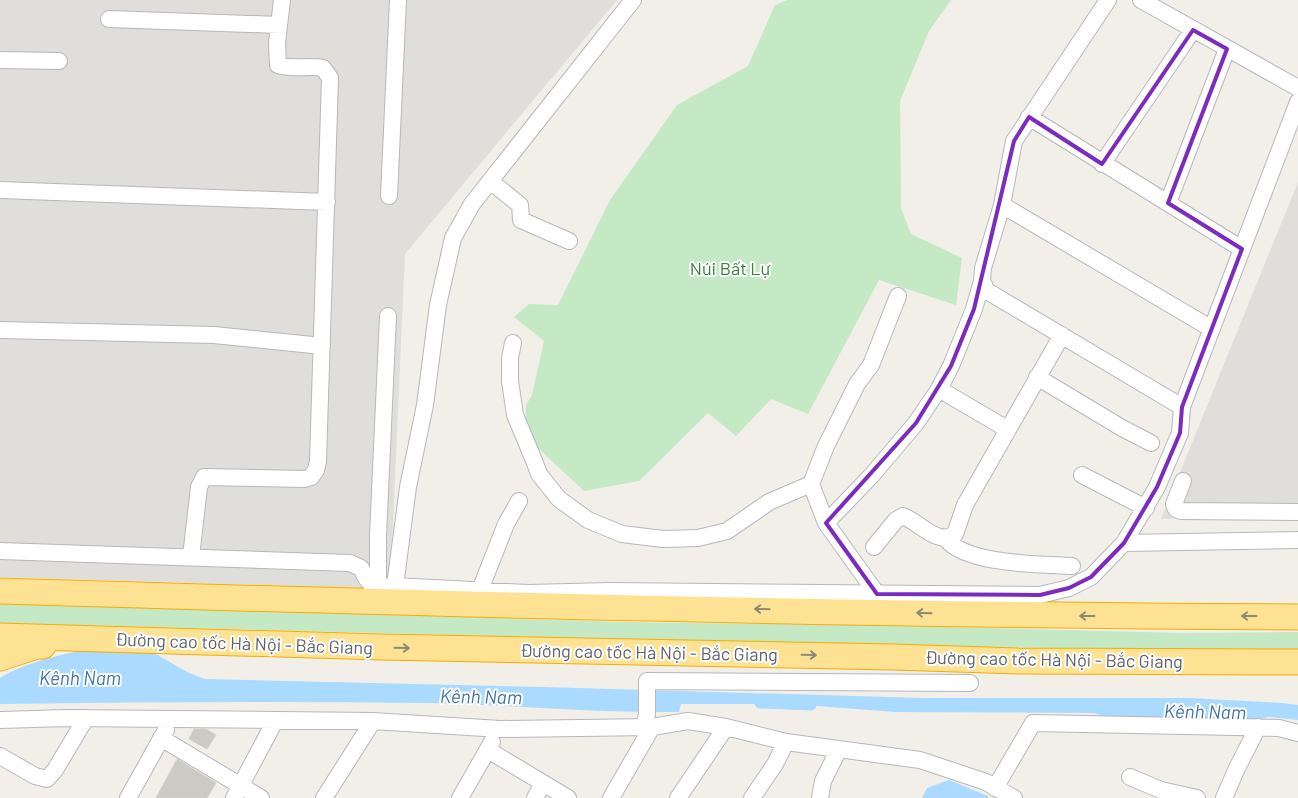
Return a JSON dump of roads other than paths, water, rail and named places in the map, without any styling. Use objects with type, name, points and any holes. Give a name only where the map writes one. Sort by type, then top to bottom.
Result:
[{"type":"highway","points":[[0,591],[391,603],[1022,615],[1298,617]]},
{"type":"highway","name":"Đường cao tốc Hà Nội - Bắc Giang","points":[[0,636],[382,647],[1018,661],[1298,664]]},
{"type":"highway","points":[[0,658],[37,646],[178,641]]},
{"type":"street","points":[[191,558],[199,487],[204,477],[304,479],[311,477],[316,470],[318,461],[330,78],[323,68],[316,66],[284,67],[278,65],[277,43],[282,0]]},
{"type":"street","points":[[389,196],[398,0]]},
{"type":"street","points":[[395,586],[408,487],[425,405],[438,305],[454,238],[468,210],[633,0]]},
{"type":"street","points":[[826,524],[872,475],[916,423],[951,366],[974,309],[982,282],[983,268],[1002,205],[1014,141],[1108,0]]},
{"type":"street","points":[[1141,0],[1298,88]]},
{"type":"street","points":[[109,19],[279,25]]},
{"type":"street","points":[[1102,164],[1193,30]]},
{"type":"street","points":[[1168,203],[1227,49]]},
{"type":"street","points":[[0,60],[59,61]]},
{"type":"street","points":[[0,551],[350,563],[361,568],[367,581],[378,587],[395,586],[528,592],[1040,595],[1070,588],[1091,577],[1124,543],[1157,487],[1180,433],[1182,406],[1298,102]]},
{"type":"street","points":[[1029,118],[1242,249]]},
{"type":"street","points":[[490,181],[520,205],[521,220],[570,241]]},
{"type":"street","points":[[0,190],[327,202]]},
{"type":"street","points":[[1002,205],[1212,329]]},
{"type":"street","points":[[982,282],[987,291],[1182,406]]},
{"type":"street","points":[[877,594],[826,524],[811,484],[826,446],[858,384],[871,366],[898,296]]},
{"type":"street","points":[[378,587],[378,526],[388,316]]},
{"type":"street","points":[[0,330],[214,335],[322,346]]},
{"type":"street","points":[[874,546],[896,520],[904,516],[940,538],[946,538],[955,534],[965,506],[1062,335]]},
{"type":"street","points":[[513,343],[510,358],[510,381],[515,416],[539,474],[559,499],[588,520],[622,534],[663,539],[698,538],[727,530],[769,502],[811,484]]},
{"type":"street","points":[[1037,377],[1150,443]]},
{"type":"street","points":[[939,388],[1007,429]]},
{"type":"street","points":[[1082,475],[1146,508]]},
{"type":"street","points":[[1183,481],[1174,504],[1176,509],[1181,511],[1298,512]]},
{"type":"street","points":[[480,590],[506,524],[519,502]]},
{"type":"street","points":[[946,538],[951,544],[962,551],[995,561],[1072,566]]},
{"type":"street","points":[[1124,543],[1298,540]]},
{"type":"street","points":[[611,798],[648,722],[647,681],[970,684]]},
{"type":"street","points":[[0,756],[35,776],[47,779],[55,770],[86,718]]},
{"type":"street","points":[[0,720],[86,718],[374,721],[500,729],[688,721],[726,726],[786,742],[920,760],[986,782],[1006,795],[1033,723],[1279,728],[1298,733]]},
{"type":"street","points":[[128,798],[172,720]]},
{"type":"street","points":[[237,792],[275,721]]},
{"type":"street","points":[[324,798],[374,721]]},
{"type":"street","points":[[678,798],[726,726]]},
{"type":"street","points":[[1224,798],[1258,728]]},
{"type":"street","points":[[460,798],[500,729]]},
{"type":"street","points":[[162,738],[237,792],[261,798]]},
{"type":"street","points":[[752,798],[775,764],[786,742]]},
{"type":"street","points":[[820,798],[823,781],[839,749]]},
{"type":"street","points":[[488,750],[568,798]]},
{"type":"street","points":[[1130,777],[1179,796],[1197,798]]},
{"type":"street","points":[[534,798],[543,783]]},
{"type":"water","name":"Kênh Nam","points":[[79,651],[152,652],[189,673],[205,679],[922,698],[1190,698],[1298,705],[1298,720],[1269,717],[1254,720],[1110,718],[1094,713],[895,712],[791,704],[681,704],[679,712],[426,703],[0,704],[0,678],[29,664]]},
{"type":"water","points":[[949,780],[988,796],[988,798],[922,798],[927,788]]},
{"type":"waterway","name":"Kênh Nam","points":[[760,703],[811,705]]},
{"type":"park label","name":"Núi Bất Lự","points":[[730,268]]}]
